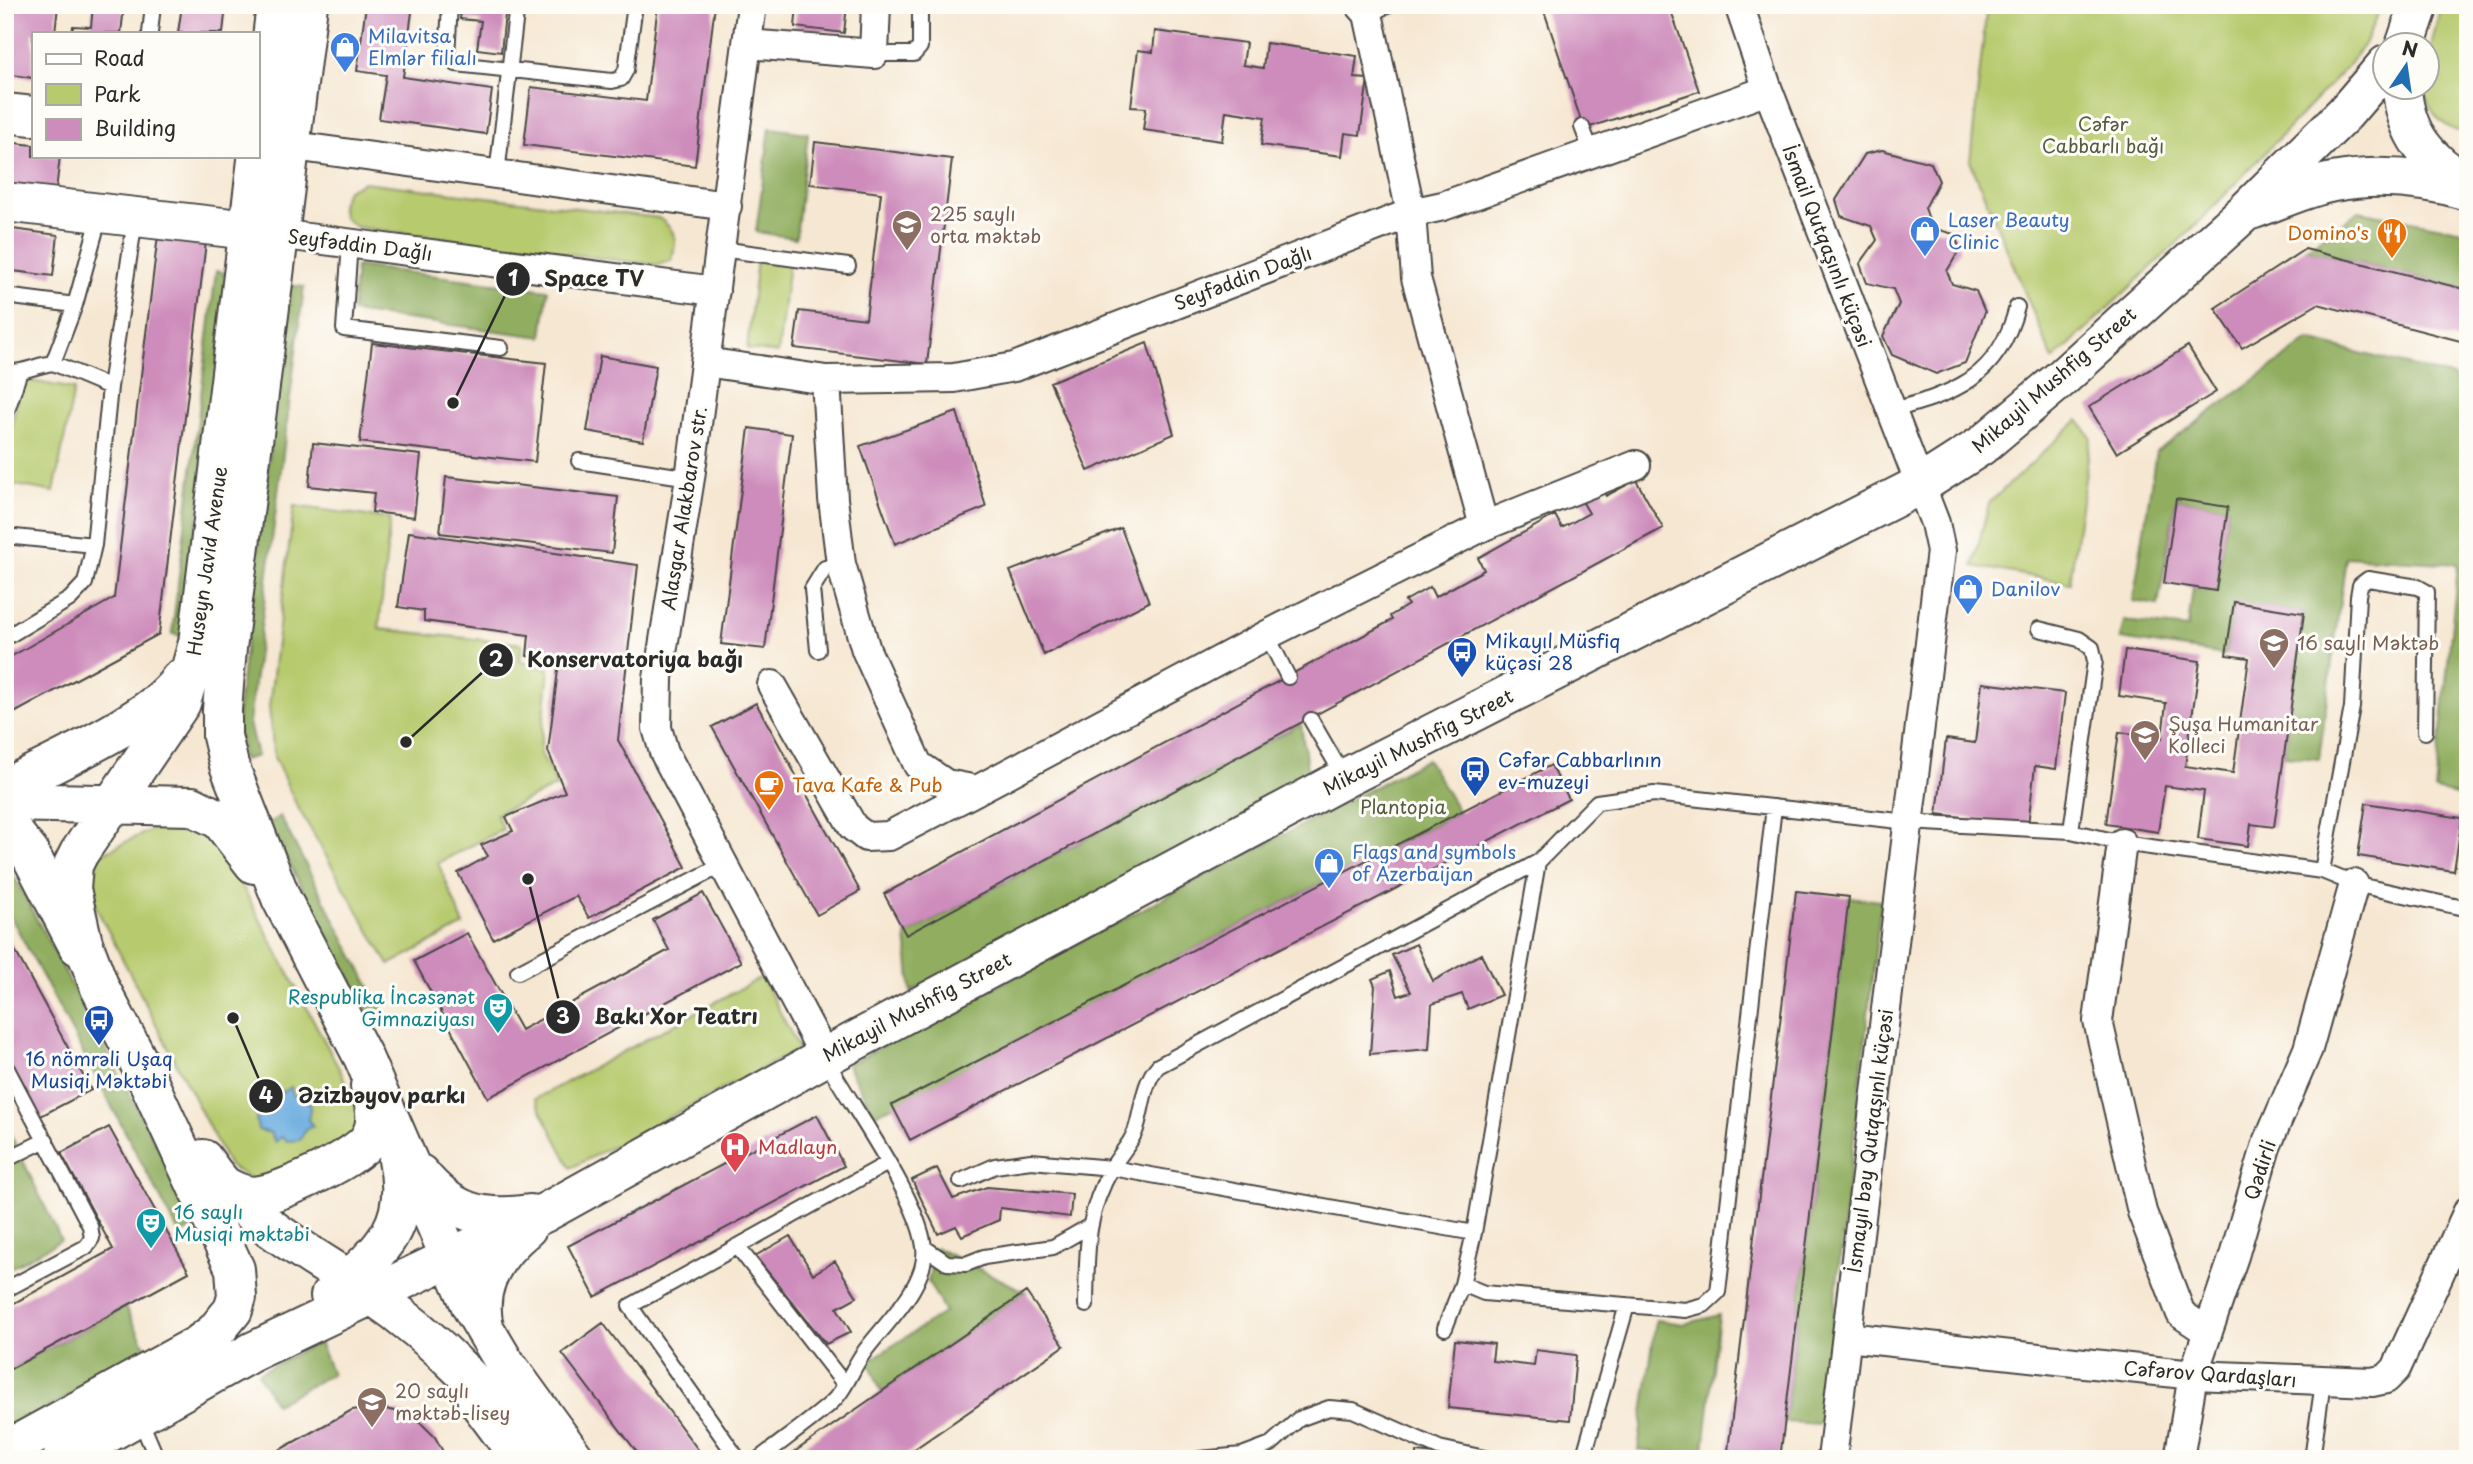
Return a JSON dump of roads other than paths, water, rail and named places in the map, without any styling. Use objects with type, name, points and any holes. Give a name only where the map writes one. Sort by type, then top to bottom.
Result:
[{"type":"main road","name":"Huseyn Javid Avenue","points":[[144,1070],[100,988],[83,943],[71,889],[73,865],[181,703],[213,645],[264,232],[276,5]]},
{"type":"main road","name":"Huseyn Javid Avenue","points":[[269,143],[308,5]]},
{"type":"main road","name":"Mikayil Mushfig Street","points":[[546,1212],[824,1057],[1345,778],[1920,485],[1981,446],[2023,411],[2245,212],[2345,113],[2372,77]]},
{"type":"main road","points":[[2404,102],[2409,128],[2424,152],[2468,185]]},
{"type":"main road","points":[[5,113],[32,116]]},
{"type":"main road","name":"Mikayil Mushfig Street","points":[[2245,212],[2331,183],[2354,180],[2416,180],[2468,191]]},
{"type":"main road","name":"Seyfəddin Dağlı","points":[[5,202],[264,232]]},
{"type":"main road","points":[[5,788],[157,706],[213,645]]},
{"type":"main road","points":[[213,645],[222,710],[222,736],[229,765],[281,898],[363,1057],[410,1162],[449,1259],[486,1332],[575,1459]]},
{"type":"main road","points":[[5,802],[183,805],[203,809],[220,820],[281,898]]},
{"type":"main road","points":[[71,889],[81,862],[93,847],[183,805]]},
{"type":"main road","points":[[5,822],[29,852],[100,988]]},
{"type":"main road","points":[[219,1183],[246,1195],[266,1194],[298,1181],[362,1147],[375,1126],[375,1113],[363,1057]]},
{"type":"main road","points":[[144,1070],[219,1183],[252,1216],[361,1288],[463,1368],[537,1459]]},
{"type":"main road","points":[[5,1451],[172,1360],[215,1332],[226,1322],[237,1297],[238,1284],[220,1232],[144,1070]]},
{"type":"main road","points":[[361,1288],[401,1210],[400,1171],[385,1105]]},
{"type":"main road","points":[[410,1162],[434,1191],[462,1210],[484,1216],[510,1217],[546,1212]]},
{"type":"main road","points":[[62,1459],[361,1288],[449,1259],[546,1212]]},
{"type":"main road","points":[[486,1332],[481,1300],[489,1272],[510,1242],[546,1212]]},
{"type":"street","name":"Alasgar Alakbarov str.","points":[[752,5],[690,478],[658,678],[657,728],[664,752],[824,1057]]},
{"type":"street","points":[[747,44],[874,54],[876,5]]},
{"type":"street","name":"İsmail Qutqaşınlı küçəsi","points":[[1739,5],[1768,90],[1920,485]]},
{"type":"street","points":[[1372,8],[1411,213],[1416,278],[1484,526]]},
{"type":"street","name":"Seyfəddin Dağlı","points":[[705,362],[826,380],[954,378],[1014,367],[1411,213],[1443,206],[1768,90]]},
{"type":"street","points":[[269,143],[727,206]]},
{"type":"street","name":"Seyfəddin Dağlı","points":[[264,232],[715,291]]},
{"type":"street","points":[[826,380],[833,499],[841,564],[866,649],[918,765],[946,784],[977,790]]},
{"type":"street","points":[[772,685],[853,827],[866,837],[889,836],[1267,635],[1484,526],[1636,464]]},
{"type":"street","name":"İsmayıl bəy Qutqaşınlı küçəsi","points":[[1832,1459],[1941,567],[1939,537],[1920,485]]},
{"type":"street","points":[[2122,843],[2098,1021],[2142,1212],[2180,1314],[2208,1332]]},
{"type":"street","name":"Qədirli","points":[[2179,1459],[2193,1375],[2266,1147],[2308,1049],[2354,884]]},
{"type":"street","name":"Cəfərov Qardaşları","points":[[1847,1337],[2193,1375],[2372,1382],[2386,1379],[2396,1369],[2468,1212]]},
{"type":"lane","points":[[150,32],[153,5]]},
{"type":"lane","points":[[450,5],[447,55],[456,64],[612,81],[621,79],[625,70],[635,5]]},
{"type":"lane","points":[[496,174],[517,5]]},
{"type":"lane","points":[[874,54],[914,54],[920,47],[920,5]]},
{"type":"lane","points":[[1582,127],[1592,153]]},
{"type":"lane","points":[[53,363],[75,305],[118,216]]},
{"type":"lane","points":[[7,634],[70,599],[85,583],[94,545],[110,387],[118,216]]},
{"type":"lane","points":[[350,243],[344,329],[501,348]]},
{"type":"lane","points":[[720,248],[848,266]]},
{"type":"lane","points":[[5,296],[75,305]]},
{"type":"lane","points":[[1890,411],[1935,398],[1972,379],[2002,348],[2017,307]]},
{"type":"lane","points":[[5,417],[12,373],[36,365],[53,363],[110,387]]},
{"type":"lane","points":[[579,461],[690,478]]},
{"type":"lane","points":[[5,536],[94,545]]},
{"type":"lane","points":[[818,650],[812,589],[825,568],[841,564]]},
{"type":"lane","points":[[2322,871],[2352,707],[2358,596],[2360,585],[2368,579],[2418,587],[2427,592],[2425,732]]},
{"type":"lane","points":[[2039,629],[2078,639],[2092,648],[2095,661],[2071,831]]},
{"type":"lane","points":[[1267,635],[1288,677]]},
{"type":"lane","points":[[1311,720],[1345,778]]},
{"type":"lane","points":[[1086,1305],[1088,1227],[1112,1168],[1128,1147],[1136,1130],[1150,1076],[1158,1066],[1538,862],[1597,802],[1654,794],[1908,822],[2071,831],[2122,843],[2322,871],[2354,884],[2468,909]]},
{"type":"lane","points":[[1462,1284],[1484,1293],[1685,1310],[1704,1305],[1718,1292],[1774,807]]},
{"type":"lane","points":[[1445,1328],[1462,1284],[1474,1233],[1538,862]]},
{"type":"lane","points":[[518,972],[724,864]]},
{"type":"lane","points":[[759,1459],[832,1402],[863,1353],[889,1324],[916,1282],[925,1248],[912,1211],[888,1163],[824,1057]]},
{"type":"lane","points":[[5,1065],[77,1196],[90,1226],[92,1238],[86,1247],[5,1290]]},
{"type":"lane","points":[[5,1160],[46,1140]]},
{"type":"lane","points":[[961,1181],[995,1166],[1031,1161],[1112,1168],[1474,1233]]},
{"type":"lane","points":[[738,1459],[630,1306],[888,1163]]},
{"type":"lane","points":[[925,1248],[947,1263],[966,1264],[984,1257],[1053,1247],[1088,1227]]},
{"type":"lane","points":[[737,1247],[845,1385]]},
{"type":"lane","points":[[1583,1459],[1627,1305]]},
{"type":"lane","points":[[463,1368],[465,1405],[506,1459]]},
{"type":"lane","points":[[2312,1459],[2323,1382]]},
{"type":"lane","points":[[1200,1459],[1242,1455],[1272,1444],[1299,1419],[1329,1408],[1353,1410],[1439,1448],[1489,1459]]},
{"type":"lane","points":[[139,1417],[157,1459]]},
{"type":"water","points":[[291,1087],[293,1096],[299,1096],[311,1105],[308,1120],[313,1126],[305,1130],[300,1140],[287,1141],[282,1137],[275,1142],[271,1133],[258,1130],[256,1119],[260,1113],[253,1107],[262,1104],[262,1095],[273,1088],[284,1092]]},
{"type":"place","name":"Milavitsa Elmlər filialı","points":[[345,74]]},
{"type":"place","name":"225 saylı orta məktəb","points":[[907,252]]},
{"type":"place","name":"Laser Beauty Clinic","points":[[1925,258]]},
{"type":"place","name":"Domino's","points":[[2392,260]]},
{"type":"place","name":"Space TV","points":[[453,403]]},
{"type":"place","name":"Danilov","points":[[1968,616]]},
{"type":"place","name":"16 saylı Məktəb","points":[[2274,670]]},
{"type":"place","name":"Mikayıl Müsfiq küçəsi 28","points":[[1462,679]]},
{"type":"place","name":"Konservatoriya bağı","points":[[406,742]]},
{"type":"place","name":"Şuşa Humanitar Kolleci","points":[[2145,762]]},
{"type":"place","name":"Cəfər Cabbarlının ev-muzeyi","points":[[1475,798]]},
{"type":"place","name":"Tava Kafe & Pub","points":[[769,812]]},
{"type":"place","name":"Bakı Xor Teatrı","points":[[528,879]]},
{"type":"place","name":"Flags and symbols of Azerbaijan","points":[[1329,890]]},
{"type":"place","name":"Əzizbəyov parkı","points":[[233,1018]]},
{"type":"place","name":"Respublika İncəsənət Gimnaziyası","points":[[498,1035]]},
{"type":"place","name":"16 nömrəli Uşaq Musiqi Məktəbi","points":[[99,1047]]},
{"type":"place","name":"Madlayn","points":[[735,1174]]},
{"type":"place","name":"16 saylı Musiqi məktəbi","points":[[151,1250]]},
{"type":"place","name":"20 saylı məktəb-lisey","points":[[372,1429]]},
{"type":"park label","name":"Cəfər Cabbarlı bağı","points":[[2103,135]]},
{"type":"park label","name":"Plantopia","points":[[1403,807]]}]
